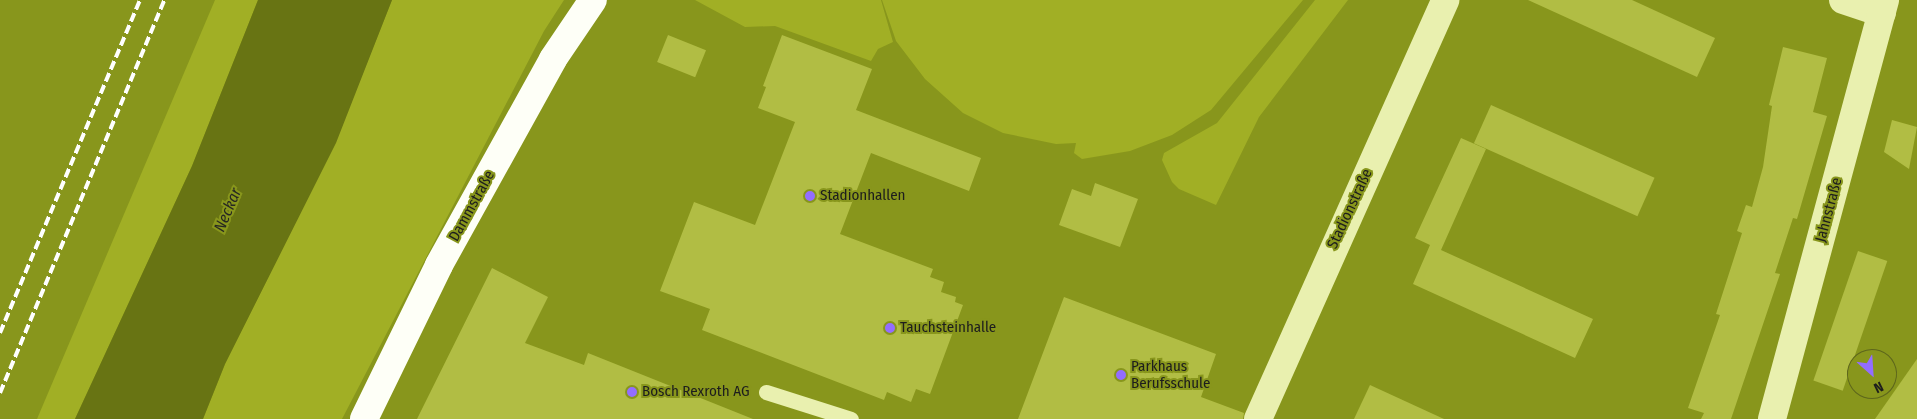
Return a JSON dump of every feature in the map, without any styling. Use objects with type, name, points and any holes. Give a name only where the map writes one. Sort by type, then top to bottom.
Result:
[{"type":"main road","name":"Dammstraße","points":[[364,419],[439,265],[553,59],[593,0]]},
{"type":"street","name":"Stadionstraße","points":[[1258,419],[1445,0]]},
{"type":"street","points":[[1843,0],[1884,7]]},
{"type":"street","name":"Jahnstraße","points":[[1772,419],[1884,7]]},
{"type":"lane","points":[[766,392],[851,419]]},
{"type":"shaded area","points":[[215,0],[258,0],[192,166],[75,419],[37,419]]},
{"type":"shaded area","points":[[392,0],[564,0],[544,31],[342,419],[203,419],[225,364],[335,143]]},
{"type":"shaded area","points":[[695,0],[881,0],[893,42],[878,49],[871,61],[775,26],[745,27]]},
{"type":"shaded area","points":[[882,0],[1303,0],[1211,110],[1172,135],[1130,151],[1082,159],[1074,153],[1076,143],[1056,144],[1003,133],[963,113],[925,79],[896,41]]},
{"type":"shaded area","points":[[1315,0],[1348,0],[1259,117],[1216,205],[1179,189],[1172,182],[1162,160],[1164,153],[1217,123]]},
{"type":"water","name":"Neckar","points":[[258,0],[392,0],[336,143],[225,364],[203,419],[75,419],[192,166]]},
{"type":"building","points":[[1528,0],[1632,0],[1715,38],[1697,77]]},
{"type":"building","points":[[668,35],[706,50],[695,77],[657,62]]},
{"type":"building","name":"Stadionhallen","points":[[782,35],[872,69],[856,110],[981,158],[969,191],[871,153],[840,234],[933,269],[930,277],[944,282],[941,292],[956,297],[955,302],[963,305],[930,394],[916,389],[911,402],[887,392],[884,400],[702,330],[710,309],[660,291],[694,202],[755,225],[795,122],[758,108],[766,87],[763,86]]},
{"type":"building","points":[[1783,47],[1827,58],[1813,112],[1827,116],[1797,219],[1793,218],[1775,273],[1780,274],[1731,419],[1701,419],[1704,413],[1688,408],[1720,315],[1716,314],[1742,233],[1737,231],[1746,205],[1752,207],[1763,167],[1772,106],[1769,105]]},
{"type":"building","points":[[1491,105],[1655,178],[1637,216],[1474,143]]},
{"type":"building","points":[[1892,120],[1917,127],[1909,169],[1884,152]]},
{"type":"building","points":[[1461,138],[1486,149],[1441,250],[1593,319],[1575,358],[1413,284],[1430,245],[1415,238]]},
{"type":"building","points":[[1095,183],[1138,199],[1120,247],[1059,225],[1072,189],[1091,196]]},
{"type":"building","points":[[1858,251],[1887,261],[1857,349],[1847,349],[1847,378],[1843,391],[1813,381]]},
{"type":"building","points":[[492,268],[548,297],[525,343],[584,365],[588,353],[753,419],[417,419]]},
{"type":"building","name":"Parkhaus Berufsschule","points":[[1064,297],[1216,354],[1201,397],[1244,413],[1243,419],[1018,419]]},
{"type":"building","points":[[1917,359],[1917,419],[1875,419],[1889,399],[1897,399],[1897,388]]},
{"type":"building","points":[[1370,385],[1444,419],[1354,419]]},
{"type":"railway","points":[[0,333],[140,0]]},
{"type":"railway","points":[[0,393],[164,0]]},
{"type":"place","name":"Stadionhallen","points":[[810,196]]},
{"type":"place","name":"Tauchsteinhalle","points":[[890,328]]},
{"type":"place","name":"Parkhaus Berufsschule","points":[[1121,375]]},
{"type":"place","name":"Bosch Rexroth AG","points":[[632,392]]}]
